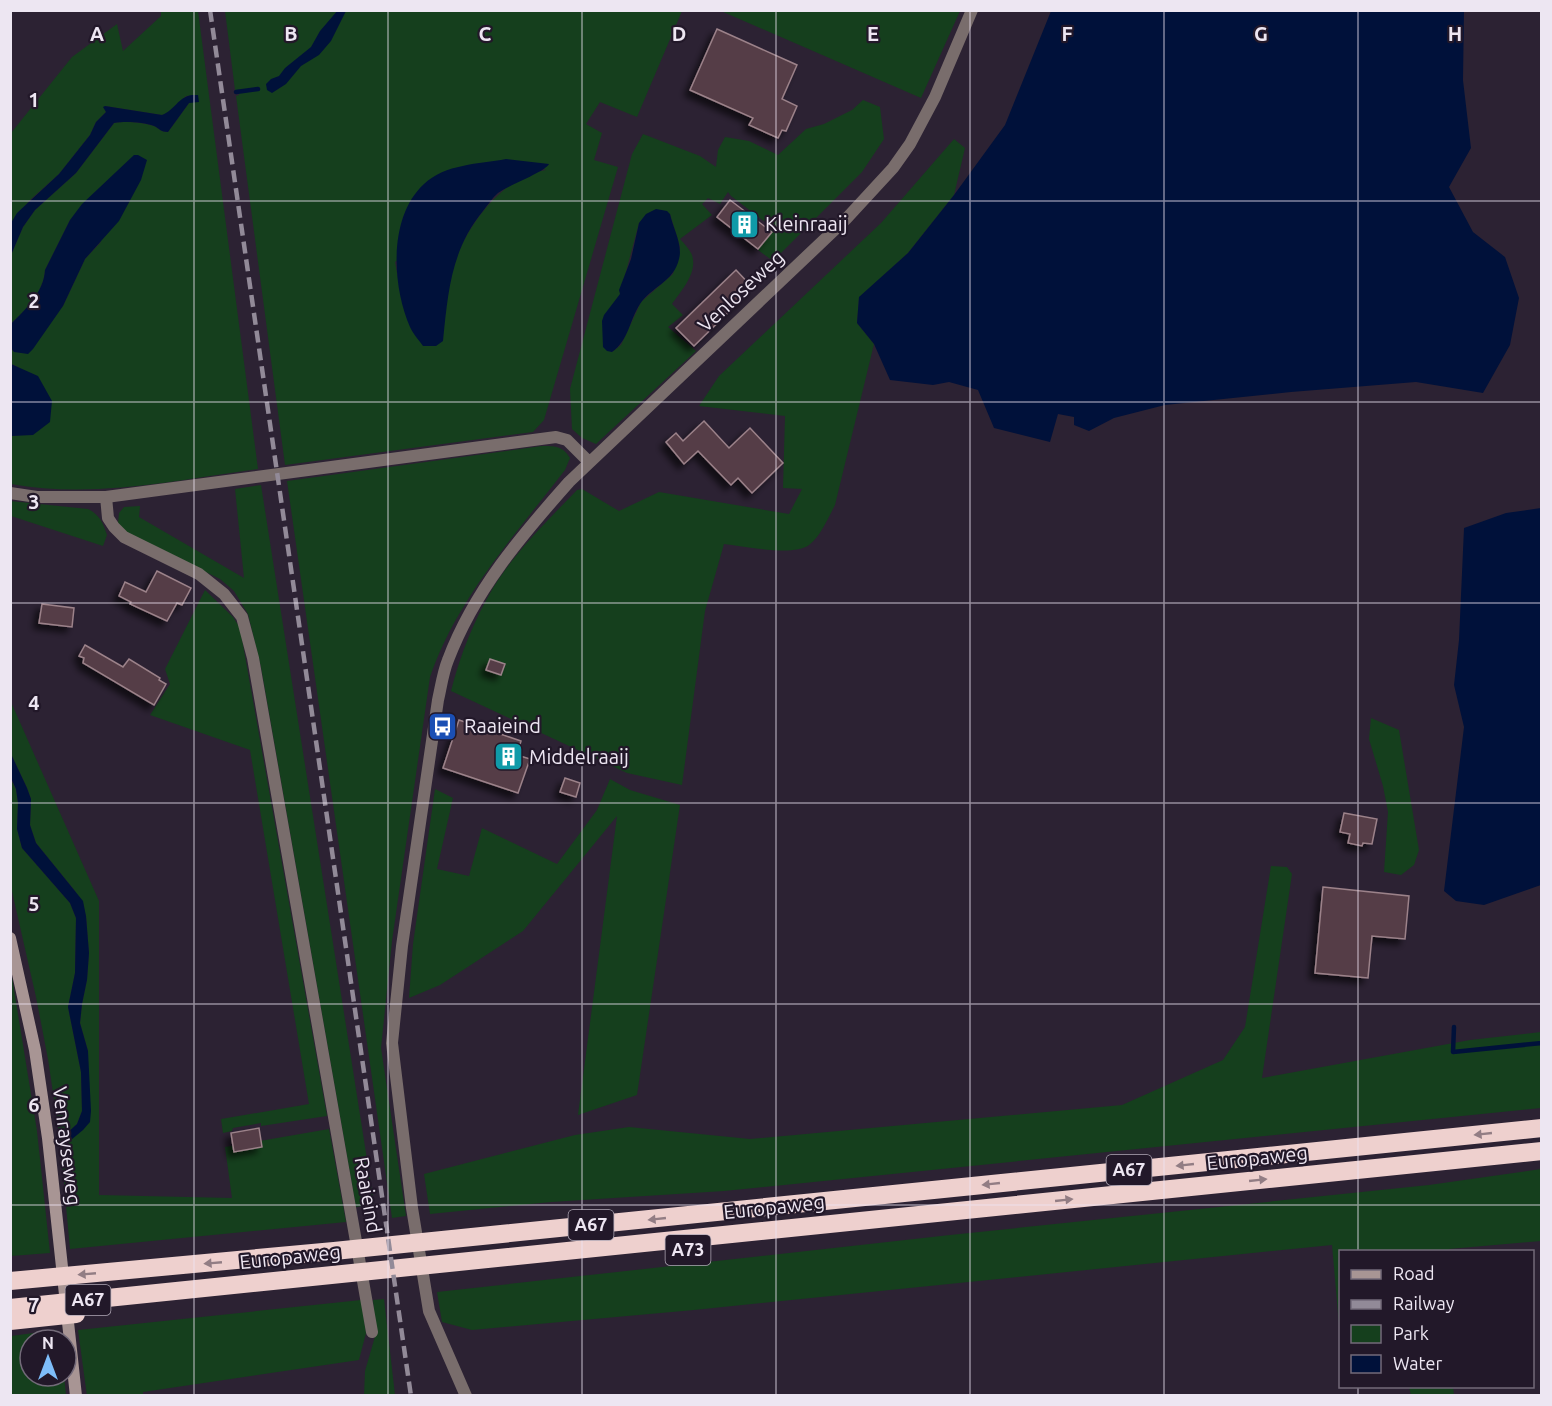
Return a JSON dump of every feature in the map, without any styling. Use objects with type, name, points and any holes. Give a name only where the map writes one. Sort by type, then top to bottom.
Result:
[{"type":"highway","name":"Europaweg","points":[[15,1281],[466,1238],[1542,1128]]},
{"type":"highway","name":"Europaweg","points":[[10,1321],[22,1311],[150,1300],[901,1217],[1542,1151]]},
{"type":"main road","name":"Venrayseweg","points":[[10,939],[35,1050],[48,1138],[76,1395]]},
{"type":"street","name":"Venloseweg","points":[[589,462],[846,219],[893,168],[910,144],[935,97],[972,10]]},
{"type":"street","points":[[10,493],[37,497],[106,496],[556,437],[567,440],[589,462],[539,516],[487,582],[470,611],[448,661],[438,700],[402,946],[392,1043],[412,1208],[429,1311],[466,1395]]},
{"type":"street","name":"Raaieind","points":[[106,496],[108,518],[124,537],[199,574],[224,594],[242,617],[254,658],[372,1332]]},
{"type":"green space","points":[[960,10],[921,98],[721,11]]},
{"type":"green space","points":[[161,11],[198,11],[258,469],[166,483],[103,489],[72,490],[11,484],[11,436],[33,434],[18,367],[11,364],[11,348],[14,352],[63,306],[85,259],[101,242],[70,220],[45,270],[41,286],[28,307],[11,324],[11,255],[23,227],[35,210],[76,173],[114,123],[144,124],[168,132],[189,103],[198,95],[186,96],[169,113],[162,115],[105,106],[106,112],[96,122],[90,135],[59,174],[30,200],[11,223],[11,133],[72,57],[117,24],[123,51],[161,16]]},
{"type":"green space","points":[[225,11],[682,11],[637,117],[600,102],[586,124],[602,133],[594,160],[618,167],[544,420],[533,432],[285,465],[236,96],[239,95],[238,90],[235,90]],"holes":[[[531,162],[546,170],[530,174],[515,182],[488,206],[467,235],[459,251],[452,271],[446,303],[411,328],[402,299],[395,262]]]},
{"type":"green space","points":[[863,100],[880,107],[884,139],[862,172],[773,261],[758,250],[773,228],[728,192],[720,204],[708,198],[702,204],[712,215],[680,239],[692,255],[693,268],[688,281],[672,304],[683,315],[668,327],[696,351],[596,444],[582,438],[572,429],[570,389],[632,154],[643,134],[700,156],[716,167],[718,150],[725,137],[749,141],[778,155],[806,129],[824,124],[852,110]],"holes":[[[670,214],[680,247],[673,274],[641,302],[621,345],[612,352],[603,341],[604,331],[620,294],[639,223]]]},
{"type":"green space","points":[[954,139],[965,148],[954,195],[908,253],[859,298],[857,323],[874,344],[835,505],[824,527],[809,545],[792,550],[724,544],[705,611],[682,785],[627,773],[451,691],[468,638],[493,588],[522,549],[577,490],[582,489],[619,511],[659,492],[789,514],[802,489],[783,488],[785,416],[699,406],[719,376],[881,223]]},
{"type":"green space","points":[[542,446],[555,447],[564,451],[570,458],[565,470],[507,543],[471,594],[455,620],[430,677],[392,941],[381,1048],[406,1216],[392,1218],[287,481]]},
{"type":"green space","points":[[261,485],[374,1204],[356,1207],[261,667],[248,614],[234,591],[220,579],[127,533],[118,523],[119,513],[124,507],[140,506],[139,517],[244,578],[235,489]]},
{"type":"green space","points":[[10,501],[88,509],[98,517],[104,527],[107,535],[103,546],[11,516]]},
{"type":"green space","points":[[205,590],[233,617],[240,628],[327,1116],[261,1126],[261,1123],[233,1128],[232,1131],[223,1133],[221,1119],[309,1104],[250,750],[150,715],[170,684],[165,669]]},
{"type":"green space","points":[[11,702],[99,901],[99,1195],[232,1198],[225,1147],[329,1129],[346,1222],[70,1249],[60,1140],[48,1059],[11,887],[10,778],[16,789],[17,829],[22,848],[70,903],[76,918],[75,973],[68,1007],[81,1072],[82,1111],[77,1124],[65,1135],[83,1130],[88,1051],[80,1023],[89,953],[86,916],[75,891],[36,843],[30,825],[31,799],[11,754]]},
{"type":"green space","points":[[1371,718],[1399,730],[1419,850],[1414,865],[1401,875],[1384,872],[1388,812],[1369,739]]},
{"type":"green space","points":[[610,779],[630,790],[680,805],[637,1095],[578,1115],[617,816],[523,931],[440,985],[409,998],[413,944],[435,789],[453,798],[437,869],[469,876],[482,828],[557,864],[597,810]]},
{"type":"green space","points":[[1271,866],[1287,867],[1292,874],[1262,1078],[1470,1040],[1541,1032],[1541,1108],[724,1191],[551,1202],[430,1214],[424,1174],[575,1135],[629,1127],[750,1139],[1122,1105],[1223,1060],[1245,1027]]},
{"type":"green space","points":[[10,965],[37,1131],[50,1253],[11,1256]]},
{"type":"green space","points":[[1541,1169],[1541,1241],[1449,1250],[1339,1250],[1339,1325],[1332,1245],[694,1310],[472,1330],[442,1322],[437,1292],[950,1235],[1429,1185]]},
{"type":"green space","points":[[384,1299],[395,1395],[364,1396],[365,1371],[376,1333],[373,1300]]},
{"type":"green space","points":[[361,1300],[366,1333],[359,1360],[143,1392],[143,1395],[87,1396],[78,1330]]},
{"type":"green space","points":[[18,1335],[18,1388],[65,1388],[66,1395],[11,1395],[11,1336]]},
{"type":"green space","points":[[1409,1388],[1453,1388],[1454,1395],[1411,1395]]},
{"type":"water","points":[[338,10],[346,11],[331,41],[319,55],[301,66],[286,84],[272,93],[267,90],[266,84],[279,76],[285,68],[311,47],[320,31]]},
{"type":"water","points":[[1051,11],[1464,11],[1463,80],[1471,148],[1449,187],[1473,232],[1505,257],[1519,298],[1510,345],[1483,393],[1416,382],[1291,392],[1165,405],[1114,418],[1089,431],[1074,425],[1074,417],[1058,414],[1050,442],[994,428],[978,390],[949,382],[933,385],[890,380],[874,344],[857,323],[859,297],[908,253],[1005,125]]},
{"type":"water","points":[[198,95],[199,102],[189,103],[168,132],[145,124],[114,123],[76,173],[35,210],[23,227],[11,255],[11,223],[17,213],[59,174],[90,135],[96,122],[106,112],[103,107],[162,115],[183,98]]},
{"type":"water","points":[[134,155],[147,160],[141,180],[119,221],[85,259],[63,306],[33,349],[28,354],[14,352],[11,348],[11,324],[28,307],[41,286],[45,270],[70,220],[82,204]]},
{"type":"water","points":[[506,159],[549,164],[541,171],[498,193],[472,226],[453,272],[443,341],[436,346],[423,346],[414,335],[404,310],[397,272],[399,233],[404,214],[412,198],[432,177],[463,166]]},
{"type":"water","points":[[656,209],[667,211],[670,214],[680,248],[679,259],[667,279],[640,304],[622,342],[612,352],[607,351],[603,347],[602,321],[604,315],[620,294],[619,290],[631,259],[639,223],[646,214]]},
{"type":"water","points":[[11,364],[38,376],[52,401],[50,422],[33,435],[11,436]]},
{"type":"water","points":[[1541,508],[1541,885],[1484,905],[1456,901],[1444,891],[1464,727],[1454,685],[1459,640],[1464,528],[1506,513]]},
{"type":"water","points":[[11,754],[31,799],[30,825],[36,843],[83,901],[86,916],[89,953],[80,1023],[88,1051],[91,1111],[90,1122],[71,1140],[65,1135],[77,1124],[82,1111],[81,1072],[68,1007],[75,973],[76,918],[70,903],[22,848],[17,829],[16,789],[11,778]]},
{"type":"building","points":[[717,29],[797,65],[782,99],[797,106],[786,131],[782,130],[778,138],[749,125],[753,118],[690,90]]},
{"type":"building","name":"Kleinraaij","points":[[730,200],[772,232],[758,249],[717,217]]},
{"type":"building","points":[[736,270],[753,288],[694,346],[676,328]]},
{"type":"building","points":[[704,421],[729,448],[750,428],[783,463],[752,493],[738,478],[731,485],[698,451],[684,464],[666,442],[676,433],[683,441]]},
{"type":"building","points":[[157,571],[191,588],[182,605],[177,603],[167,621],[130,604],[131,602],[119,596],[125,582],[146,592]]},
{"type":"building","points":[[42,604],[74,608],[72,627],[39,623]]},
{"type":"building","points":[[85,645],[123,667],[129,659],[160,678],[159,680],[166,684],[154,705],[83,663],[84,658],[79,656]]},
{"type":"building","points":[[490,659],[505,664],[501,675],[486,670]]},
{"type":"building","name":"Middelraaij","points":[[459,720],[521,741],[517,755],[530,759],[518,793],[443,768]]},
{"type":"building","points":[[565,778],[580,783],[576,797],[560,792]]},
{"type":"building","points":[[1344,813],[1377,819],[1372,844],[1363,843],[1362,846],[1348,843],[1350,834],[1340,832]]},
{"type":"building","points":[[1323,887],[1409,896],[1405,939],[1372,936],[1368,978],[1315,973]]},
{"type":"building","points":[[259,1128],[262,1147],[234,1152],[231,1133]]},
{"type":"waterway","points":[[236,92],[258,89]]},
{"type":"waterway","points":[[1454,1027],[1453,1052],[1542,1043]]},
{"type":"railway","points":[[210,10],[411,1396]]},
{"type":"place","name":"Kleinraaij","points":[[744,224]]},
{"type":"place","name":"Raaieind","points":[[443,726]]},
{"type":"place","name":"Middelraaij","points":[[508,757]]}]
